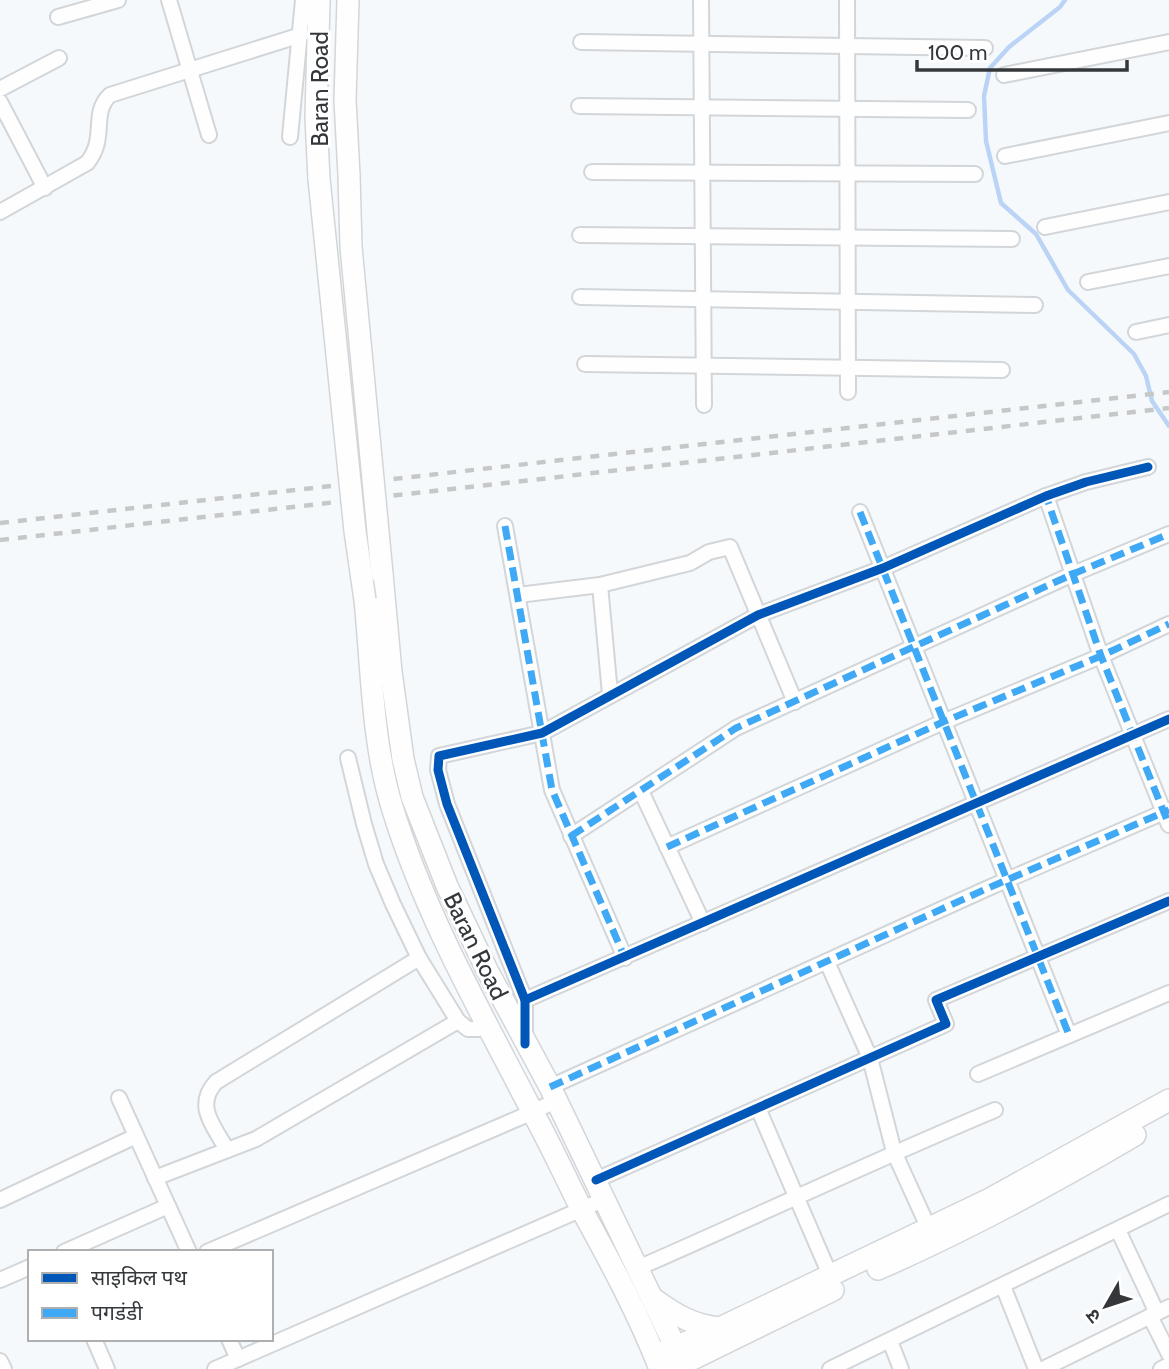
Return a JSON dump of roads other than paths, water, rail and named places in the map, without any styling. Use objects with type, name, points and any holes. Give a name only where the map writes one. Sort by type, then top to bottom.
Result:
[{"type":"main road","name":"Baran Road","points":[[319,0],[316,118],[320,179],[355,531],[382,766],[393,810],[443,937],[485,1025],[582,1209],[672,1362]]},
{"type":"main road","name":"Baran Road","points":[[348,0],[345,100],[352,260],[391,672],[401,747],[412,797],[447,886],[601,1189],[653,1299],[672,1362]]},
{"type":"main road","points":[[672,1362],[830,1275],[990,1199],[1169,1100]]},
{"type":"main road","points":[[712,1369],[723,1336],[835,1289],[956,1233],[1057,1181],[1169,1115]]},
{"type":"main road","points":[[653,1299],[684,1320],[723,1336]]},
{"type":"street","points":[[58,17],[118,0]]},
{"type":"street","points":[[169,0],[209,135]]},
{"type":"street","points":[[290,137],[303,0]]},
{"type":"street","points":[[701,0],[704,405]]},
{"type":"street","points":[[847,0],[848,392]]},
{"type":"street","points":[[0,212],[87,163],[95,153],[99,141],[100,110],[110,95],[301,35]]},
{"type":"street","points":[[581,42],[985,48]]},
{"type":"street","points":[[1004,75],[1169,42]]},
{"type":"street","points":[[0,89],[59,58]]},
{"type":"street","points":[[0,102],[44,188]]},
{"type":"street","points":[[579,106],[968,110]]},
{"type":"street","points":[[1004,156],[1169,123]]},
{"type":"street","points":[[592,172],[975,174]]},
{"type":"street","points":[[1045,227],[1169,202]]},
{"type":"street","points":[[580,235],[1012,239]]},
{"type":"street","points":[[1088,282],[1169,266]]},
{"type":"street","points":[[580,297],[1035,305]]},
{"type":"street","points":[[1136,332],[1169,326]]},
{"type":"street","points":[[586,363],[1002,370]]},
{"type":"street","points":[[525,1044],[525,1000],[447,804],[438,770],[439,756],[542,733],[758,615],[883,568],[1046,496],[1086,482],[1148,467]]},
{"type":"street","points":[[212,1250],[533,1112],[553,1093],[1006,880],[1167,816],[1101,656],[1046,496]]},
{"type":"street","points":[[860,512],[1069,1035]]},
{"type":"street","points":[[505,526],[552,790],[625,958]]},
{"type":"street","points":[[571,836],[736,729],[1169,534]]},
{"type":"street","points":[[518,595],[600,585],[690,563],[709,552],[730,547],[794,702]]},
{"type":"street","points":[[600,585],[610,694]]},
{"type":"street","points":[[667,848],[943,722],[1101,656],[1169,624]]},
{"type":"street","points":[[525,1000],[1169,719]]},
{"type":"street","points":[[348,758],[376,864],[419,958],[458,1021],[468,1029],[485,1025]]},
{"type":"street","points":[[641,790],[703,923]]},
{"type":"street","points":[[215,1369],[582,1209],[601,1189],[758,1108],[946,1024],[936,1000],[1169,901]]},
{"type":"street","points":[[227,1150],[204,1107],[206,1093],[216,1082],[419,958]]},
{"type":"street","points":[[827,962],[870,1058],[894,1152],[929,1229]]},
{"type":"street","points":[[978,1074],[1169,993]]},
{"type":"street","points":[[155,1178],[256,1139],[458,1021]]},
{"type":"street","points":[[119,1098],[188,1250]]},
{"type":"street","points":[[758,1108],[830,1275]]},
{"type":"street","points":[[638,1268],[798,1198],[894,1152],[995,1110]]},
{"type":"street","points":[[0,1200],[136,1136]]},
{"type":"street","points":[[830,1369],[1169,1204]]},
{"type":"street","points":[[69,1250],[168,1206]]},
{"type":"street","points":[[1118,1230],[1159,1312],[1169,1354]]},
{"type":"street","points":[[0,1280],[28,1268]]},
{"type":"street","points":[[1003,1286],[1036,1369]]},
{"type":"street","points":[[1044,1369],[1159,1312]]},
{"type":"street","points":[[94,1341],[107,1369]]},
{"type":"street","points":[[230,1341],[238,1359]]},
{"type":"street","points":[[890,1341],[901,1369]]},
{"type":"street","points":[[0,1362],[4,1369]]},
{"type":"street","points":[[1161,1369],[1169,1365]]},
{"type":"waterway","points":[[1065,0],[1060,7],[1009,47],[990,68],[984,96],[986,141],[1001,203],[1036,234],[1068,290],[1134,354],[1146,376],[1152,401],[1169,426]]},
{"type":"railway","points":[[0,523],[1169,392]]},
{"type":"railway","points":[[0,540],[1169,408]]}]
